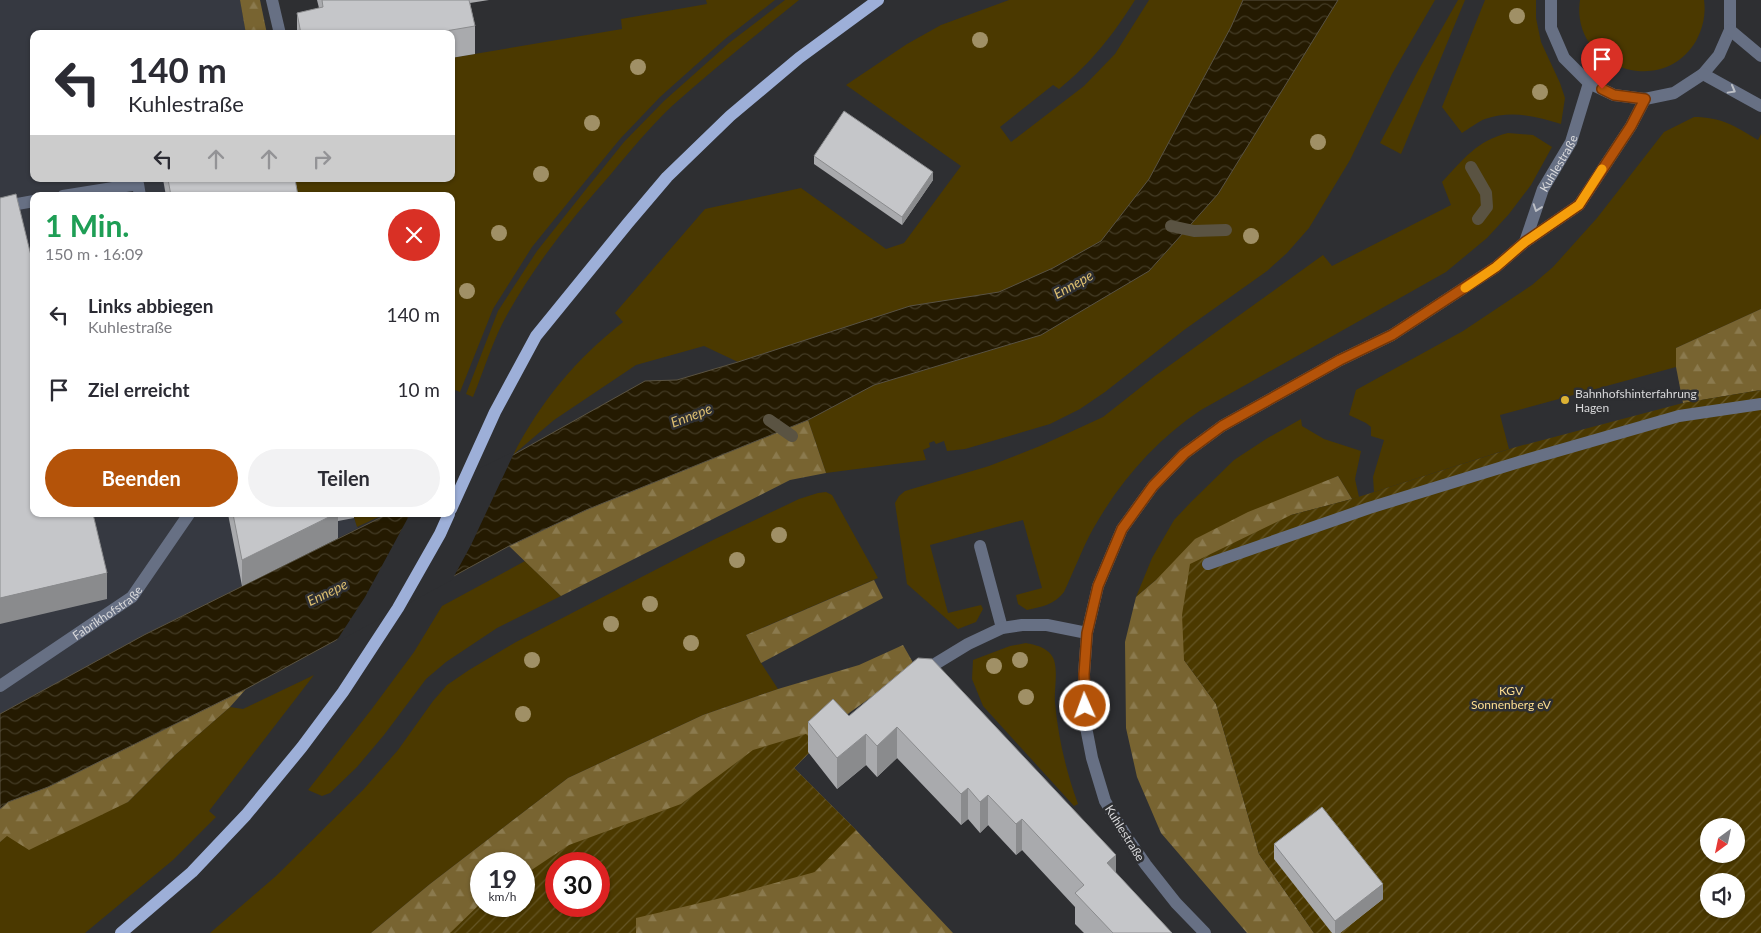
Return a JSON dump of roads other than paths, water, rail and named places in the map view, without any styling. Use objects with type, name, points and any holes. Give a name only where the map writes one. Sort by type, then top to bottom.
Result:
[{"type":"main road","points":[[455,501],[495,412],[536,336],[628,223],[693,151],[764,86],[878,0]]},
{"type":"main road","points":[[122,933],[192,872],[246,815],[302,747],[343,692],[398,608],[448,517]]},
{"type":"street","points":[[272,0],[279,30]]},
{"type":"street","points":[[1551,0],[1552,28],[1564,58],[1589,83],[1614,95],[1645,99],[1674,93],[1704,74],[1719,55],[1730,30],[1730,0]]},
{"type":"street","points":[[1730,30],[1761,56]]},
{"type":"street","points":[[1704,74],[1761,106]]},
{"type":"street","name":"Kuhlestraße","points":[[1525,242],[1543,189],[1570,142],[1589,83]]},
{"type":"street","name":"Kuhlestraße","points":[[1205,933],[1176,903],[1146,866],[1105,801],[1092,758],[1085,722],[1084,674],[1087,633],[1098,586],[1122,529],[1153,486],[1184,454],[1222,426],[1340,360],[1392,335],[1496,267],[1525,242],[1579,205],[1631,126],[1645,99]]},
{"type":"street","points":[[88,192],[138,184],[139,192]]},
{"type":"street","points":[[0,207],[30,202]]},
{"type":"street","points":[[1208,564],[1369,508],[1519,462],[1679,416],[1761,404]]},
{"type":"street","name":"Fabrikhofstraße","points":[[0,686],[132,597],[187,517]]},
{"type":"street","points":[[980,546],[1002,628]]},
{"type":"street","points":[[914,679],[968,644],[1002,628],[1047,624],[1087,633]]},
{"type":"water","name":"Ennepe","points":[[1243,0],[1338,0],[1218,194],[1149,271],[1041,335],[874,385],[808,420],[586,510],[509,546],[246,689],[48,787],[8,802],[0,809],[0,714],[144,635],[382,517],[455,517],[455,483],[513,455],[645,381],[677,380],[910,306],[999,292],[1053,268],[1101,241],[1149,179],[1231,27]]},
{"type":"waterway","points":[[1471,167],[1486,193],[1487,207],[1478,219]]},
{"type":"waterway","points":[[1171,226],[1194,231],[1226,230]]},
{"type":"waterway","points":[[769,420],[792,436]]},
{"type":"place","name":"Bahnhofshinterfahrung Hagen","points":[[1565,400]]},
{"type":"park label","name":"KGV Sonnenberg eV","points":[[1511,697]]}]
